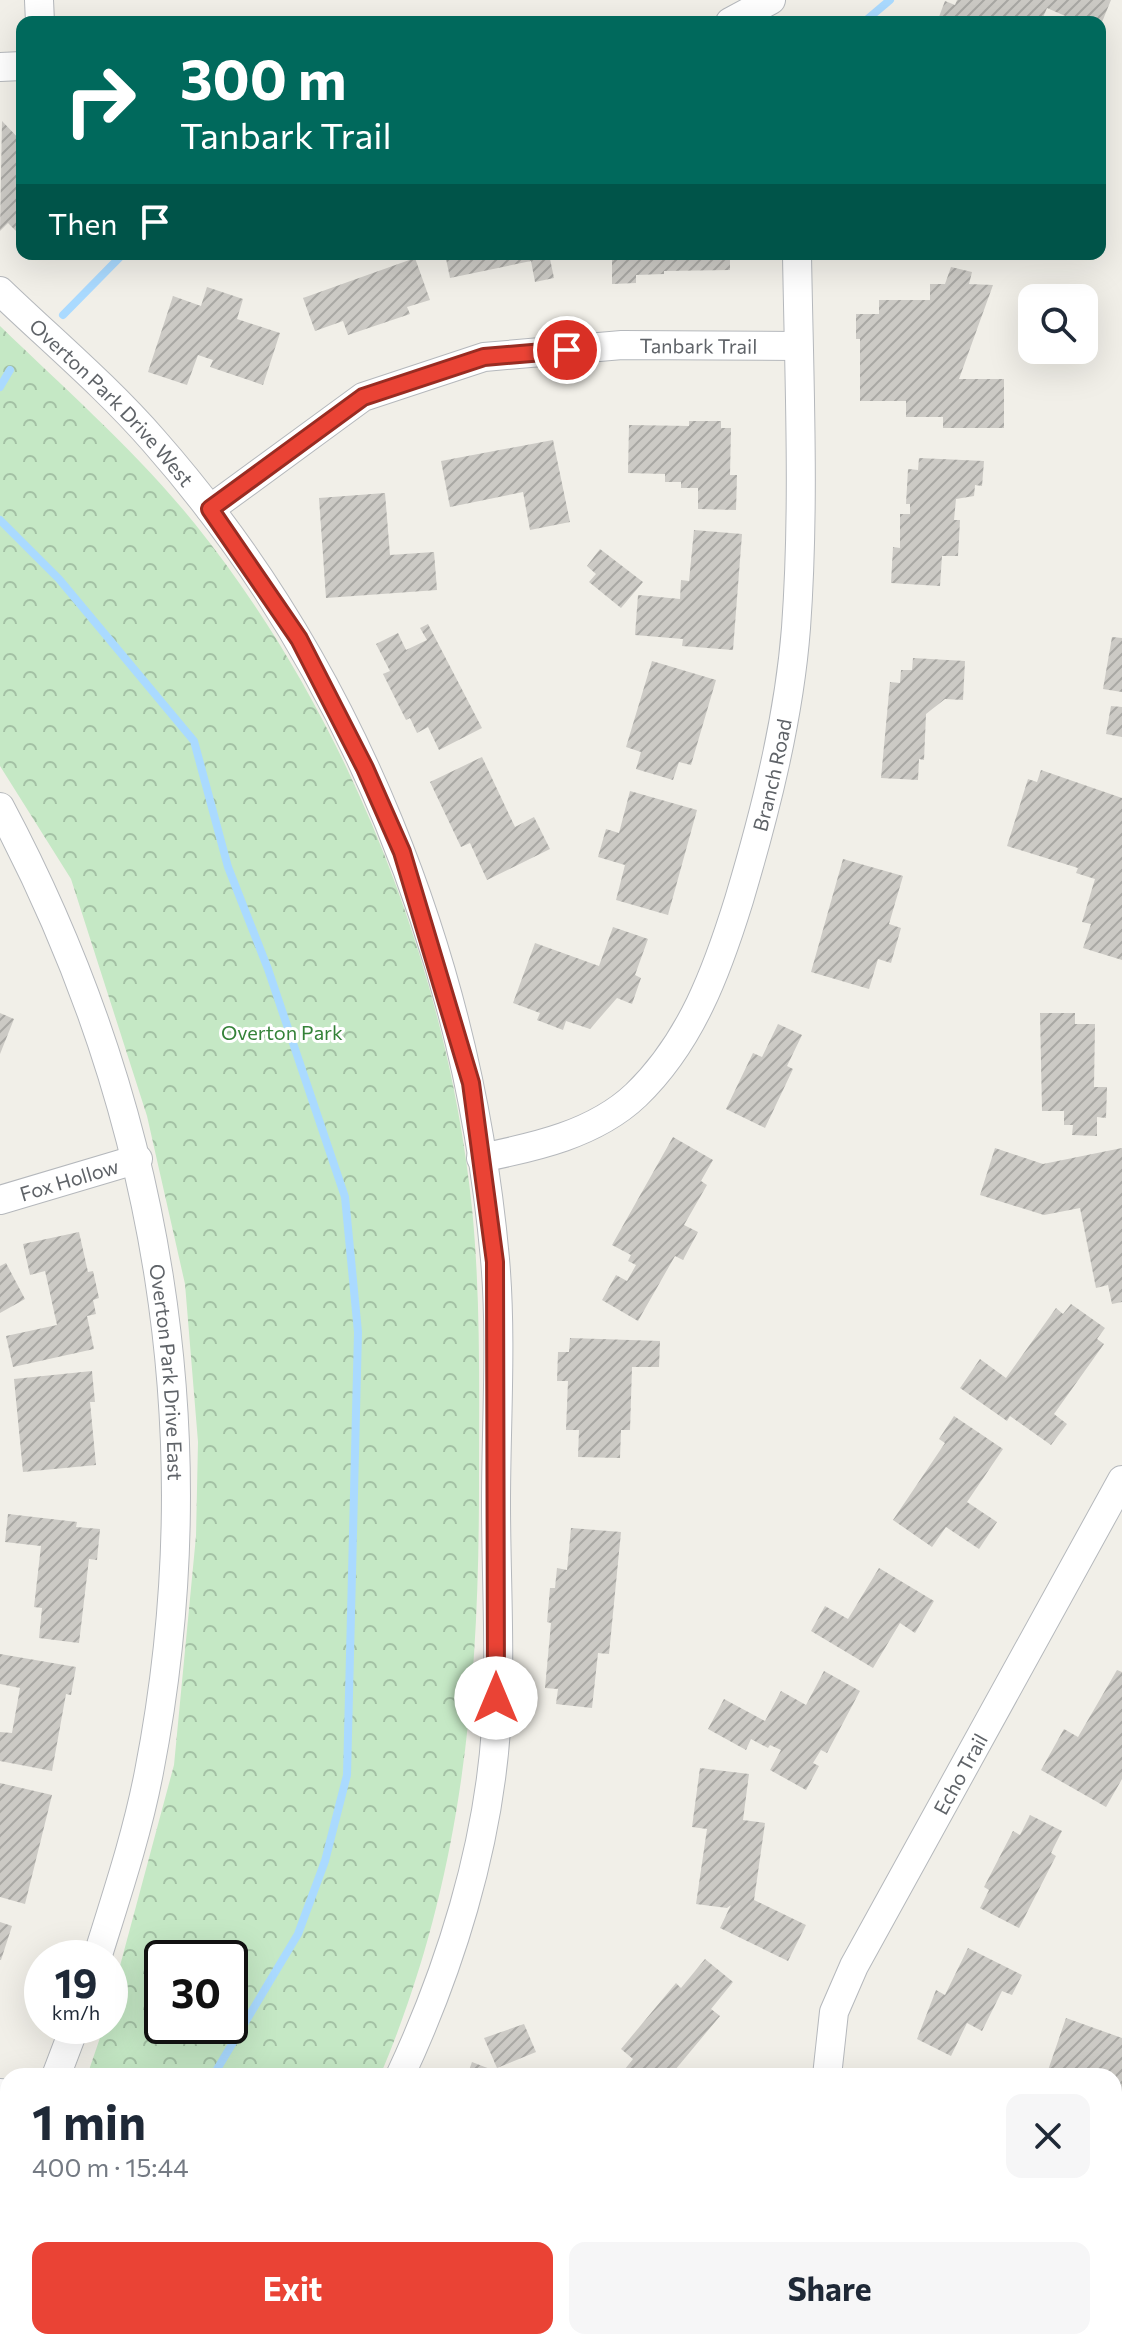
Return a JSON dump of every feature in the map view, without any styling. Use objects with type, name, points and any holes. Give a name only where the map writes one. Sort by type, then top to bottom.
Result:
[{"type":"street","points":[[741,16],[771,0]]},
{"type":"street","name":"Branch Road","points":[[481,1158],[530,1149],[595,1125],[634,1097],[663,1066],[705,997],[758,835],[785,707],[796,630],[800,497],[797,260]]},
{"type":"street","name":"Overton Park Drive West","points":[[0,291],[144,430],[210,509],[299,639],[365,768],[402,852],[471,1083],[495,1262],[496,1730],[481,1831],[467,1891],[434,2003],[404,2068]]},
{"type":"street","name":"Tanbark Trail","points":[[210,509],[363,397],[484,357],[622,345],[798,346]]},
{"type":"street","name":"Overton Park Drive East","points":[[0,807],[66,945],[138,1159],[166,1310],[177,1449],[175,1565],[148,1774],[102,1940]]},
{"type":"street","name":"Fox Hollow","points":[[0,1200],[60,1179],[138,1159]]},
{"type":"street","name":"Echo Trail","points":[[828,2068],[834,2012],[854,1966],[1122,1480]]},
{"type":"street","points":[[59,2068],[68,2044]]},
{"type":"green space","name":"Overton Park","points":[[0,326],[173,497],[250,598],[299,677],[343,760],[381,846],[440,1026],[459,1117],[475,1243],[479,1381],[475,1638],[460,1786],[447,1859],[430,1931],[408,2003],[383,2068],[90,2068],[98,2044],[128,2044],[127,1940],[174,1765],[196,1536],[198,1442],[185,1284],[147,1116],[71,879],[0,766]]},
{"type":"building","points":[[957,0],[1111,0],[1104,16],[1065,16],[1047,8],[1044,16],[939,16],[945,1],[955,5]]},
{"type":"building","points":[[2,121],[16,136],[16,231],[8,223],[0,231]]},
{"type":"building","points":[[416,260],[430,300],[407,307],[410,314],[348,335],[343,321],[315,331],[303,298]]},
{"type":"building","points":[[446,260],[550,260],[554,278],[535,282],[531,261],[450,278]]},
{"type":"building","points":[[612,260],[730,260],[730,270],[664,271],[664,274],[636,275],[636,283],[612,284]]},
{"type":"building","points":[[951,267],[972,272],[969,284],[993,285],[959,379],[1004,379],[1004,428],[943,428],[943,417],[906,417],[906,401],[860,401],[860,339],[856,339],[856,314],[879,314],[879,300],[930,300],[930,284],[945,284]]},
{"type":"building","points":[[207,287],[243,299],[237,319],[280,333],[263,385],[210,367],[213,360],[198,355],[187,385],[148,372],[173,296],[201,306]]},
{"type":"building","points":[[689,421],[721,421],[721,428],[731,428],[730,475],[737,475],[736,510],[698,509],[698,488],[681,488],[681,482],[665,482],[665,474],[628,473],[629,425],[689,426]]},
{"type":"building","points":[[553,440],[570,522],[530,530],[523,492],[450,507],[441,461]]},
{"type":"building","points":[[919,458],[984,461],[982,486],[975,485],[974,496],[956,499],[954,520],[960,520],[958,556],[942,556],[940,586],[891,583],[893,547],[900,548],[900,514],[910,514],[910,504],[906,504],[908,469],[918,470]]},
{"type":"building","points":[[385,493],[390,555],[434,552],[437,590],[326,598],[319,498]]},
{"type":"building","points":[[694,530],[742,534],[733,650],[682,646],[683,639],[635,635],[638,595],[680,599],[681,580],[689,581]]},
{"type":"building","points":[[600,549],[643,582],[621,608],[589,582],[596,574],[587,566]]},
{"type":"building","points":[[428,624],[482,728],[439,750],[428,727],[417,733],[410,718],[406,720],[383,674],[390,671],[376,644],[398,633],[406,650],[427,640],[420,628]]},
{"type":"building","points":[[1112,637],[1122,638],[1122,692],[1103,689]]},
{"type":"building","points":[[913,658],[965,661],[963,700],[945,699],[926,714],[924,760],[919,759],[918,780],[881,778],[890,682],[900,683],[901,670],[912,670]]},
{"type":"building","points":[[652,661],[716,680],[691,765],[679,762],[673,780],[636,769],[641,752],[626,747]]},
{"type":"building","points":[[1111,706],[1122,707],[1122,737],[1106,734]]},
{"type":"building","points":[[482,757],[515,827],[534,817],[550,849],[487,880],[470,843],[461,847],[430,782]]},
{"type":"building","points":[[1041,770],[1122,798],[1122,960],[1083,948],[1091,924],[1082,922],[1095,879],[1076,873],[1078,868],[1007,846],[1028,779],[1037,782]]},
{"type":"building","points":[[630,791],[697,810],[668,915],[616,900],[625,865],[598,857],[606,829],[619,833]]},
{"type":"building","points":[[843,859],[903,876],[889,924],[901,928],[891,963],[878,959],[869,989],[811,972]]},
{"type":"building","points":[[613,927],[648,939],[635,975],[641,978],[632,1004],[617,998],[590,1029],[566,1021],[563,1030],[537,1020],[540,1013],[513,1003],[535,943],[599,966]]},
{"type":"building","points":[[0,1013],[14,1019],[0,1054]]},
{"type":"building","points":[[1040,1013],[1075,1013],[1075,1024],[1095,1024],[1094,1087],[1107,1087],[1106,1118],[1097,1117],[1097,1136],[1072,1135],[1073,1125],[1064,1125],[1064,1111],[1042,1111]]},
{"type":"building","points":[[778,1024],[802,1035],[787,1066],[793,1069],[765,1128],[726,1109],[753,1053],[762,1057]]},
{"type":"building","points":[[673,1137],[713,1160],[701,1181],[707,1185],[684,1225],[698,1232],[683,1260],[675,1256],[638,1321],[602,1300],[616,1275],[627,1281],[636,1265],[628,1261],[631,1255],[612,1245]]},
{"type":"building","points":[[995,1148],[1043,1164],[1122,1148],[1122,1302],[1112,1304],[1108,1285],[1096,1288],[1080,1208],[1044,1215],[980,1195]]},
{"type":"building","points":[[79,1232],[88,1272],[93,1271],[99,1298],[93,1300],[96,1314],[87,1316],[94,1349],[13,1367],[6,1336],[57,1325],[45,1271],[30,1275],[23,1244]]},
{"type":"building","points":[[6,1263],[25,1299],[0,1313],[0,1266]]},
{"type":"building","points":[[1071,1304],[1105,1328],[1097,1339],[1104,1344],[1054,1414],[1067,1424],[1051,1445],[1010,1416],[1007,1421],[960,1388],[980,1359],[1006,1378],[1056,1308],[1063,1314]]},
{"type":"building","points":[[570,1338],[660,1341],[659,1367],[632,1367],[630,1430],[621,1430],[620,1458],[578,1457],[579,1430],[566,1430],[568,1381],[557,1381],[558,1352],[569,1352]]},
{"type":"building","points":[[92,1371],[95,1402],[90,1402],[96,1465],[23,1472],[14,1379]]},
{"type":"building","points":[[954,1416],[1003,1449],[967,1502],[997,1522],[979,1549],[946,1527],[932,1547],[893,1520],[945,1443],[939,1439]]},
{"type":"building","points":[[8,1514],[77,1522],[76,1527],[100,1529],[97,1560],[89,1559],[79,1643],[39,1638],[42,1608],[34,1607],[41,1546],[5,1542]]},
{"type":"building","points":[[571,1528],[621,1532],[609,1654],[598,1653],[592,1708],[556,1704],[558,1689],[545,1688],[551,1623],[547,1622],[550,1588],[555,1588],[557,1568],[567,1570]]},
{"type":"building","points":[[879,1568],[934,1601],[915,1633],[900,1623],[873,1668],[811,1631],[825,1606],[848,1619]]},
{"type":"building","points":[[0,1654],[76,1667],[71,1695],[66,1694],[52,1771],[0,1761],[0,1732],[12,1733],[20,1688],[0,1684]]},
{"type":"building","points":[[1117,1670],[1122,1672],[1122,1779],[1106,1807],[1041,1770],[1064,1729],[1078,1737]]},
{"type":"building","points":[[824,1671],[860,1691],[827,1753],[821,1750],[813,1763],[819,1766],[806,1790],[770,1770],[781,1750],[770,1745],[768,1748],[751,1739],[746,1750],[708,1729],[724,1699],[765,1721],[781,1691],[806,1705]]},
{"type":"building","points":[[700,1768],[749,1774],[743,1820],[765,1823],[754,1900],[806,1925],[788,1961],[720,1928],[731,1905],[727,1908],[696,1904],[707,1829],[692,1827]]},
{"type":"building","points":[[0,1783],[52,1795],[25,1904],[0,1897]]},
{"type":"building","points":[[1030,1815],[1062,1831],[1051,1853],[1056,1856],[1019,1928],[980,1908],[989,1890],[984,1887],[1013,1831],[1020,1835]]},
{"type":"building","points":[[0,1922],[12,1926],[1,1960],[0,1960]]},
{"type":"building","points":[[968,1948],[1022,1975],[1012,1995],[1002,1991],[982,2031],[967,2023],[951,2056],[917,2039],[936,1990],[945,1995]]},
{"type":"building","points":[[705,1959],[733,1982],[711,2009],[720,2016],[677,2068],[626,2068],[633,2059],[621,2049],[676,1983],[681,1988]]},
{"type":"building","points":[[1066,2018],[1122,2038],[1122,2068],[1049,2068]]},
{"type":"building","points":[[524,2024],[536,2052],[497,2068],[484,2038]]},
{"type":"building","points":[[472,2062],[487,2068],[470,2068]]},
{"type":"waterway","points":[[871,16],[890,0]]},
{"type":"waterway","points":[[63,315],[117,260]]},
{"type":"waterway","points":[[0,387],[10,370]]},
{"type":"waterway","points":[[0,520],[59,579],[194,741],[228,867],[268,969],[345,1197],[358,1332],[347,1775],[325,1861],[298,1934],[218,2068]]},
{"type":"route","points":[[496,1698],[495,1262],[471,1083],[402,852],[365,768],[299,639],[210,509],[363,397],[484,357],[567,350]]}]
